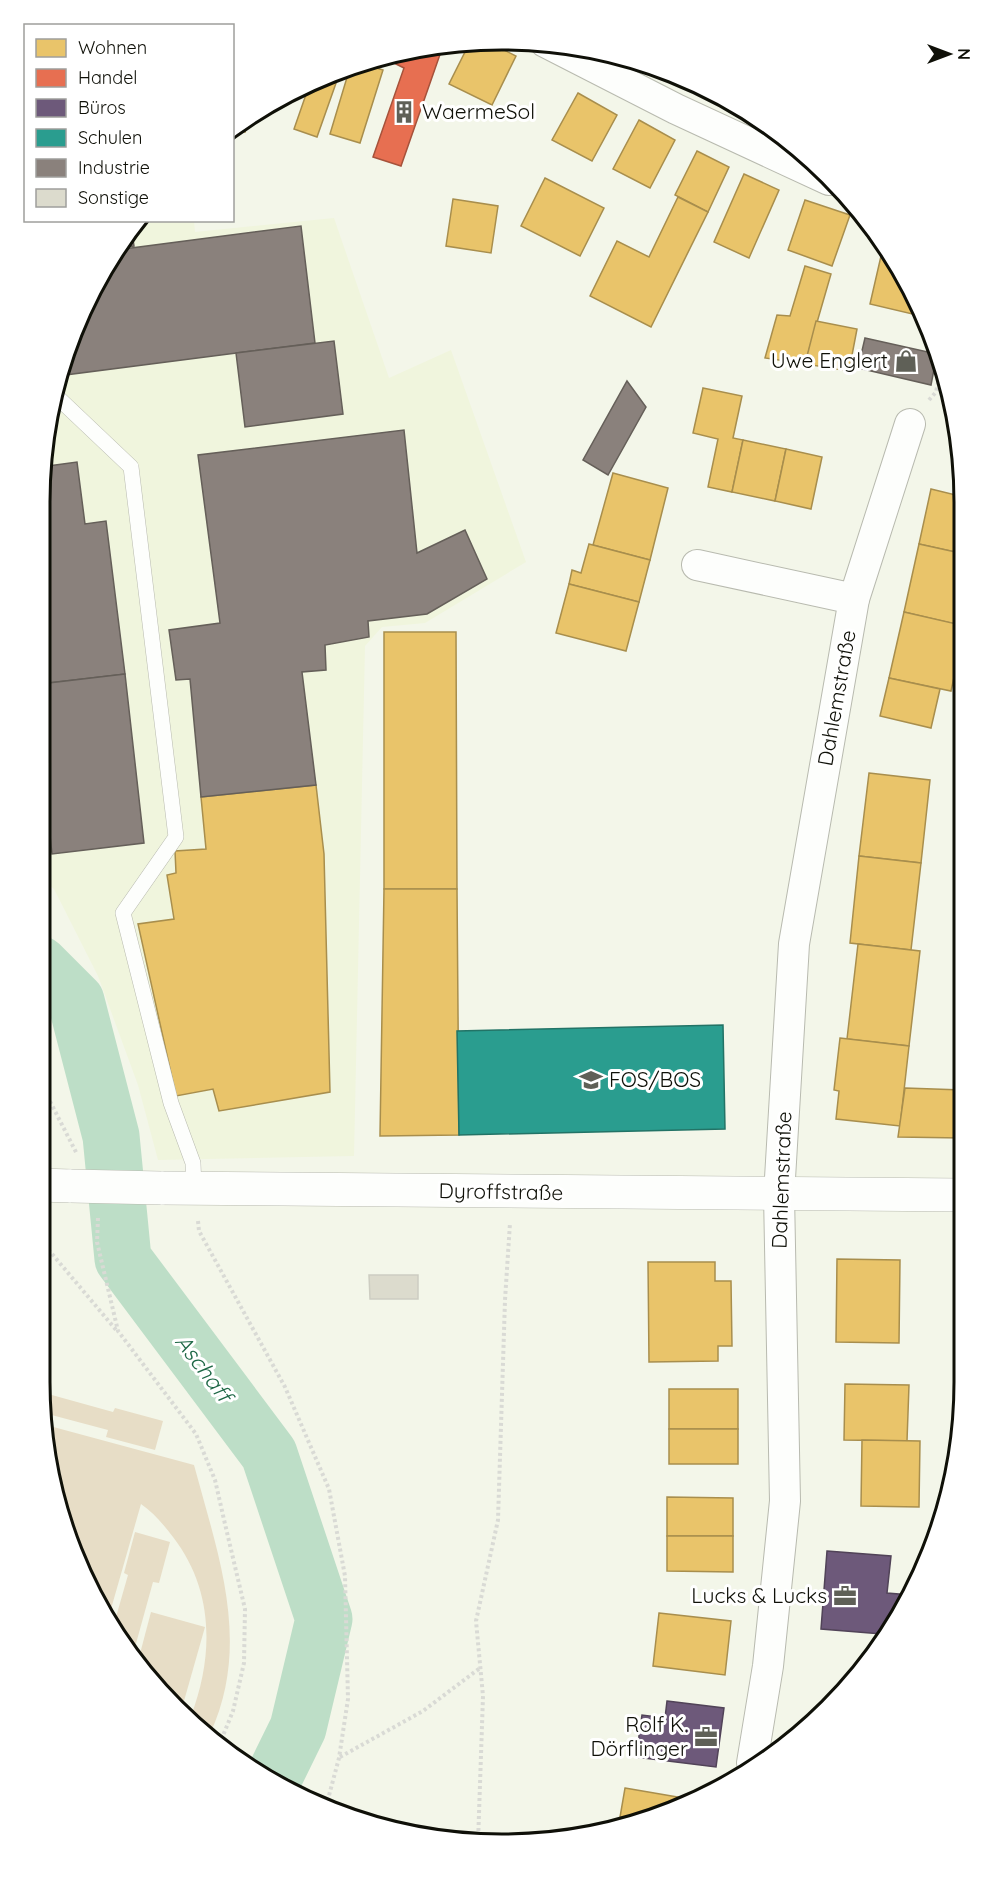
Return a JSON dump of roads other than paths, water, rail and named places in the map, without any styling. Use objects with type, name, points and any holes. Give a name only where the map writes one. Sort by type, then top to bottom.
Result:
[{"type":"main road","name":"Dyroffstraße","points":[[64,1178],[194,1189],[954,1195]]},
{"type":"street","points":[[570,55],[676,109],[808,170]]},
{"type":"street","name":"Dahlemstraße","points":[[753,1757],[768,1666],[785,1502],[779,1195],[794,944],[854,599],[910,424]]},
{"type":"street","points":[[697,565],[854,599]]},
{"type":"lane","points":[[61,401],[131,467],[176,837],[123,913],[171,1103],[193,1163],[194,1189]]},
{"type":"waterway","name":"Aschaff","points":[[50,975],[76,1001],[111,1136],[123,1259],[269,1454],[324,1619],[298,1728],[276,1773]]},
{"type":"place","name":"WaermeSol","points":[[404,112]]},
{"type":"place","name":"Uwe Englert","points":[[906,361]]},
{"type":"place","name":"FOS/BOS","points":[[591,1080]]},
{"type":"place","name":"Lucks & Lucks","points":[[845,1596]]},
{"type":"place","name":"Rolf K. Dörflinger","points":[[706,1737]]}]
